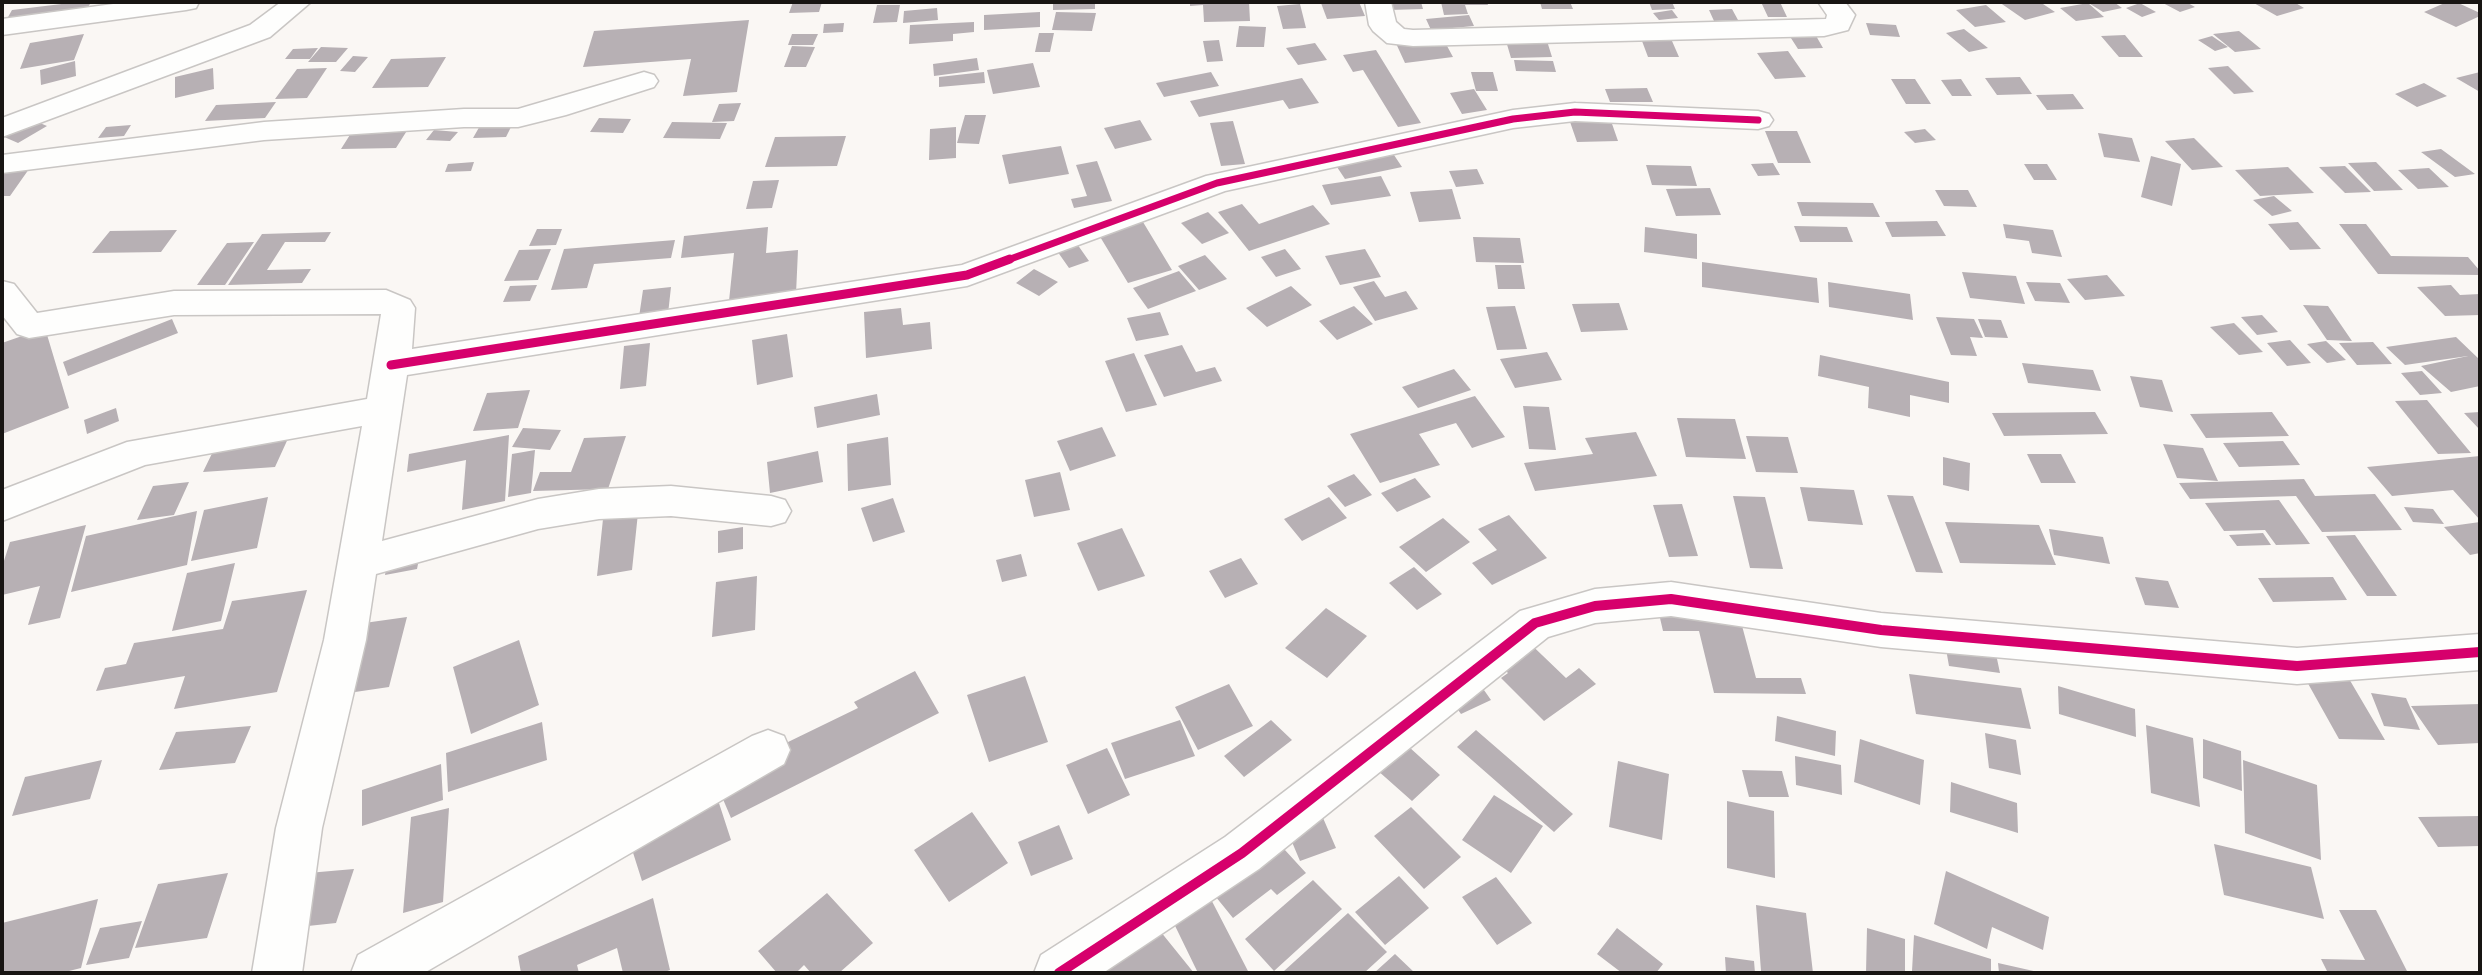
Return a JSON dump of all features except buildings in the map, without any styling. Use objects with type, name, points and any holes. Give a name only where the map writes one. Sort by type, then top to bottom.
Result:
[{"type":"street","points":[[2,26],[13,2]]},
{"type":"street","points":[[2,26],[186,2]]},
{"type":"street","points":[[2,128],[260,31],[298,2]]},
{"type":"street","points":[[1378,2],[1383,25],[1397,37],[1413,38],[1824,27],[1838,24],[1841,15],[1831,2]]},
{"type":"street","points":[[2,164],[264,131],[464,118],[518,118],[556,109],[644,80]]},
{"type":"street","points":[[391,365],[967,275],[1217,183],[1513,119],[1575,112],[1758,120]]},
{"type":"street","points":[[2,292],[15,332],[174,303],[386,302],[398,308],[398,325],[345,640],[299,828],[277,973]]},
{"type":"street","points":[[2,506],[140,452],[384,409]]},
{"type":"street","points":[[358,563],[538,514],[598,504],[671,501],[771,511]]},
{"type":"street","points":[[1059,973],[1242,853],[1535,623],[1595,606],[1671,599],[1881,630],[2297,666],[2480,652]]},
{"type":"street","points":[[376,973],[768,750]]},
{"type":"cycle path","points":[[391,365],[967,275],[1217,183],[1513,119],[1575,112],[1758,120]]},
{"type":"cycle path","points":[[1059,973],[1242,853],[1535,623],[1595,606],[1671,599],[1881,630],[2297,666],[2480,652]]}]
